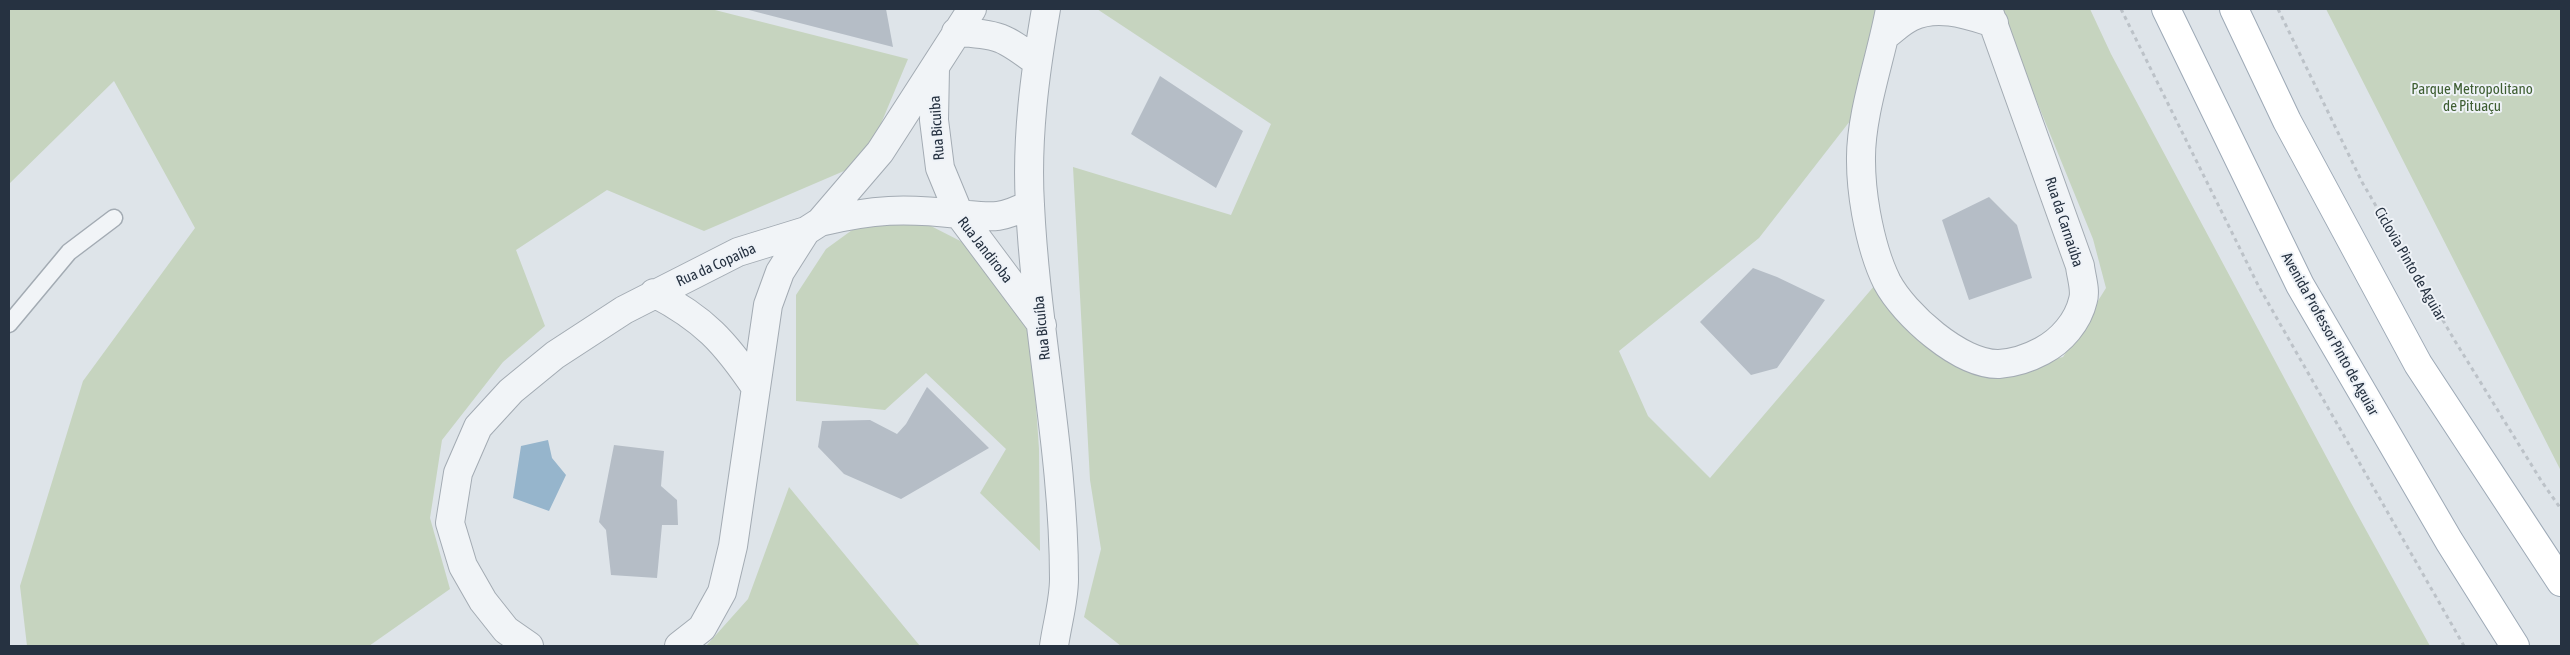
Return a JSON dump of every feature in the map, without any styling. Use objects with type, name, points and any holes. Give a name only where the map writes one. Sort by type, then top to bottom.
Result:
[{"type":"main road","name":"Avenida Professor Pinto de Aguiar","points":[[2166,9],[2300,285],[2444,533],[2515,646]]},
{"type":"main road","points":[[2234,9],[2287,121],[2418,364],[2561,582]]},
{"type":"street","points":[[679,646],[702,628],[722,592],[733,546],[768,305],[780,272],[813,227],[880,152],[972,9]]},
{"type":"street","name":"Rua Bicuíba","points":[[1046,9],[1037,62],[1030,129],[1030,204],[1060,499],[1064,580],[1054,646]]},
{"type":"street","points":[[1888,22],[1939,11],[1991,16]]},
{"type":"street","name":"Rua da Carnaúba","points":[[1888,22],[1865,119],[1861,159],[1866,214],[1876,251],[1887,282],[1909,312],[1936,338],[1965,355],[1998,364],[2028,358],[2055,344],[2073,322],[2084,298],[2080,266],[1991,16]]},
{"type":"street","points":[[956,32],[990,33],[1010,42],[1037,62]]},
{"type":"street","name":"Rua Bicuiba","points":[[935,68],[934,120],[940,168],[959,214]]},
{"type":"street","points":[[959,214],[996,218],[1010,215],[1030,204]]},
{"type":"street","name":"Rua Jandiroba","points":[[813,227],[863,212],[894,209],[959,214],[1042,325]]},
{"type":"street","name":"Rua da Copaíba","points":[[528,646],[506,630],[483,600],[462,566],[450,523],[458,473],[478,428],[512,391],[555,355],[654,294],[738,252],[813,227]]},
{"type":"street","points":[[654,294],[685,309],[711,330],[732,354],[756,388]]},
{"type":"lane","points":[[9,324],[69,252],[114,218]]},
{"type":"path","name":"Ciclovia Pinto de Aguiar","points":[[2278,9],[2362,182],[2455,341],[2542,482],[2561,509]]},
{"type":"green space","points":[[9,9],[711,9],[908,59],[865,162],[704,231],[607,190],[516,250],[545,326],[503,362],[442,440],[430,518],[450,589],[369,646],[27,646],[20,586],[83,381],[195,228],[114,81],[9,184]]},
{"type":"green space","points":[[1097,9],[1894,9],[1850,121],[1759,238],[1619,351],[1648,416],[1710,478],[1875,285],[1946,357],[2015,369],[2063,357],[2106,288],[2093,239],[1999,9],[2090,9],[2111,54],[2350,501],[2430,646],[1121,646],[1084,617],[1101,549],[1090,480],[1073,167],[1231,215],[1271,124]]},
{"type":"green space","name":"Parque Metropolitano de Pituaçu","points":[[2326,9],[2561,9],[2561,471]]},
{"type":"green space","points":[[923,222],[982,252],[1030,318],[1039,449],[1040,551],[980,493],[1006,449],[926,373],[885,410],[796,401],[796,295],[826,249],[859,225]]},
{"type":"green space","points":[[789,487],[920,646],[706,646],[748,599]]},
{"type":"water","points":[[548,440],[552,458],[566,475],[549,511],[513,498],[521,446]]},
{"type":"building","points":[[745,9],[886,9],[893,47]]},
{"type":"building","points":[[1160,76],[1243,131],[1216,188],[1131,134]]},
{"type":"building","points":[[1989,197],[2017,225],[2032,278],[1969,300],[1942,220]]},
{"type":"building","points":[[1753,268],[1777,277],[1825,300],[1777,368],[1751,375],[1700,322]]},
{"type":"building","points":[[927,387],[989,448],[901,499],[844,474],[818,447],[822,421],[870,420],[897,434],[906,424]]},
{"type":"building","points":[[614,445],[664,451],[661,486],[677,500],[678,525],[662,525],[657,578],[611,575],[606,530],[599,522]]}]
